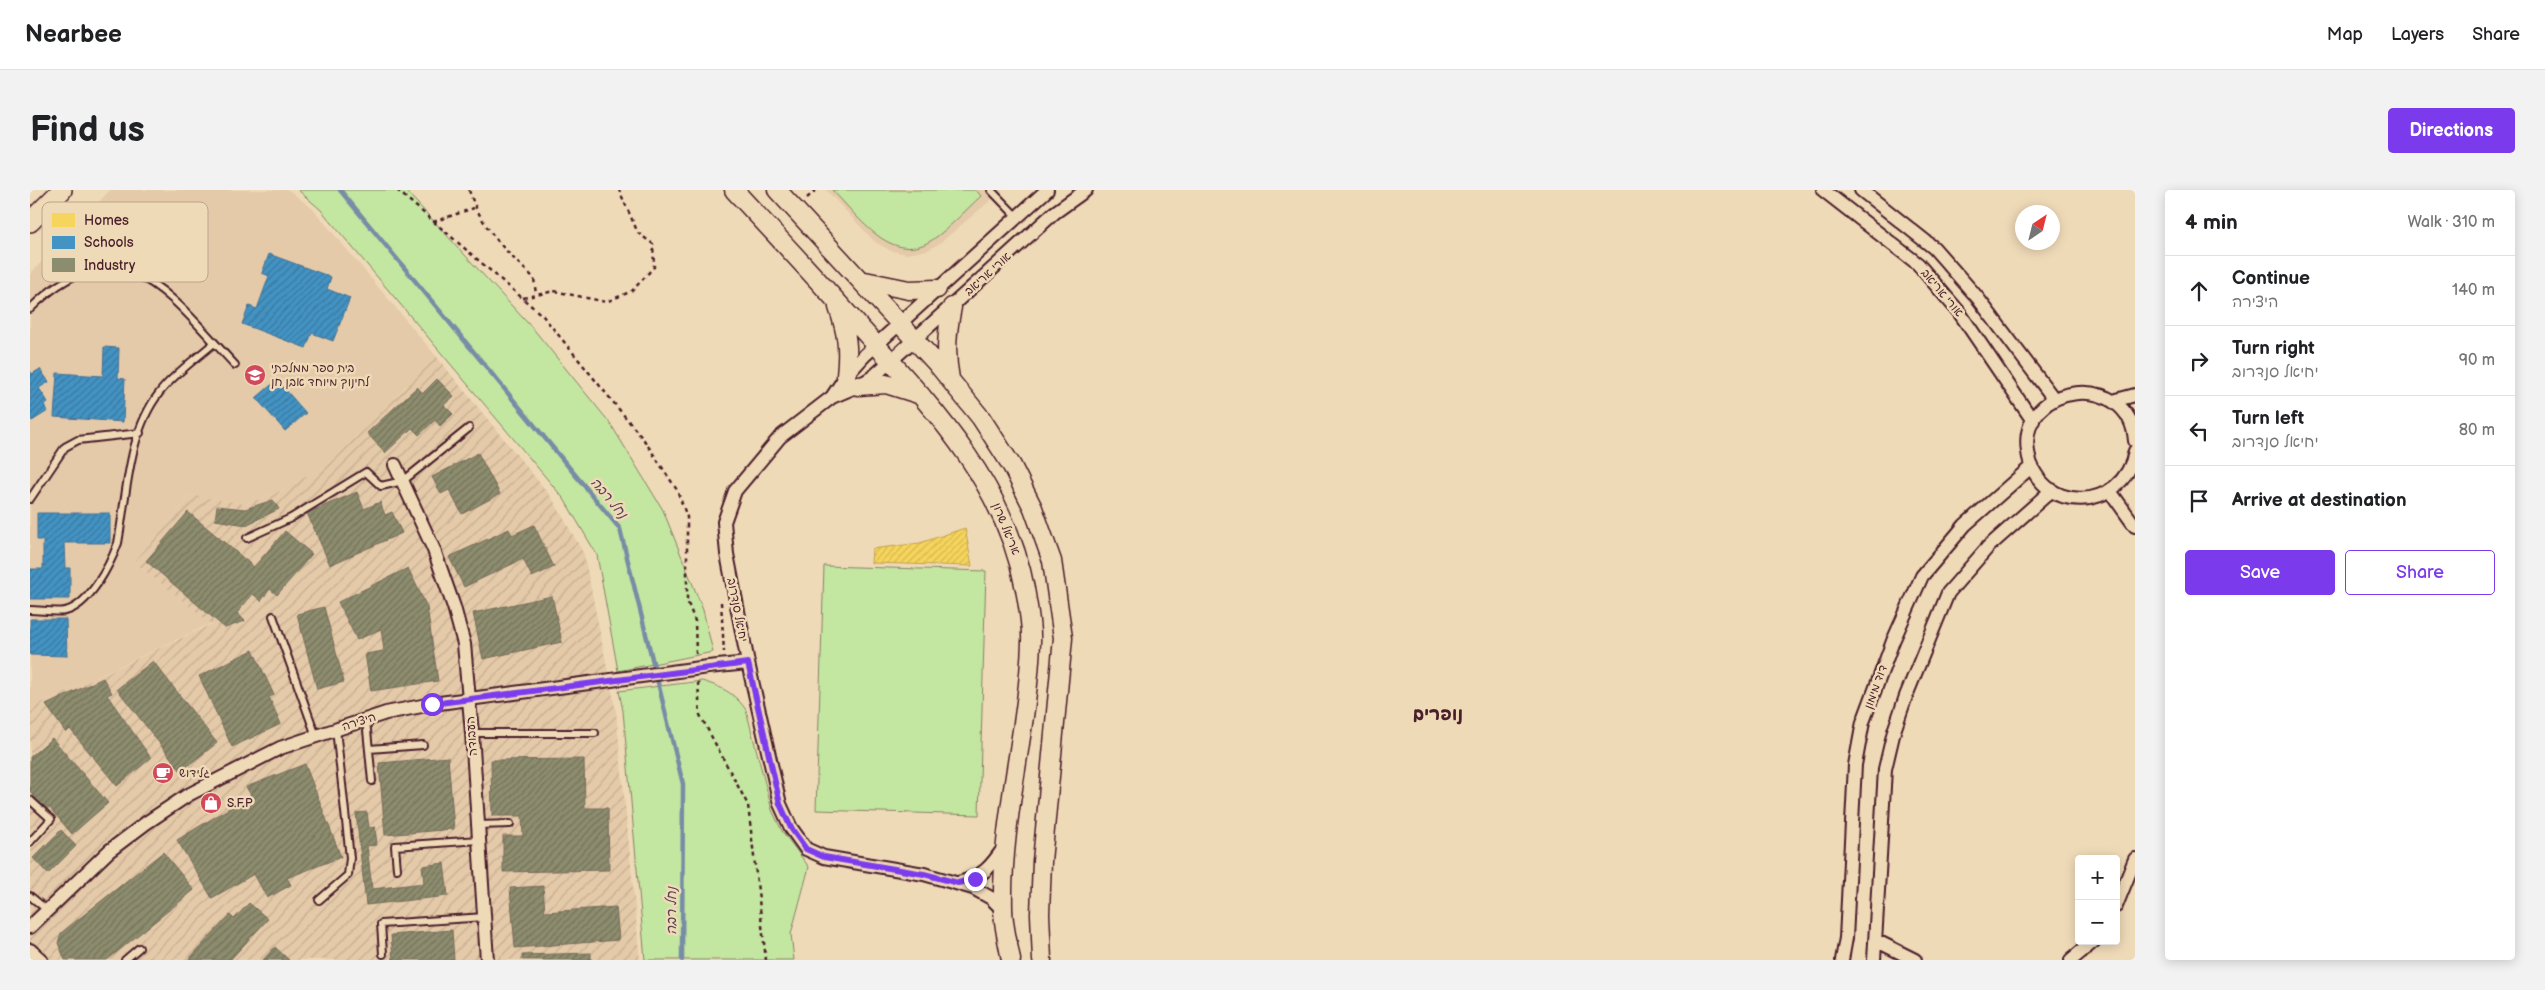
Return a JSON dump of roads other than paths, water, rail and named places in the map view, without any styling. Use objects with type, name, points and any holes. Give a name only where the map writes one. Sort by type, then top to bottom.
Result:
[{"type":"main road","points":[[50,202],[62,190]]},
{"type":"main road","name":"אריאל שרון","points":[[734,190],[923,396],[955,436],[985,481],[1004,520],[1021,569],[1032,638],[1028,694],[1005,845],[1002,910],[1010,960]]},
{"type":"main road","points":[[777,190],[916,340],[981,418],[1012,466],[1033,508],[1052,561],[1063,638],[1042,861],[1040,914],[1042,960]]},
{"type":"main road","points":[[30,222],[42,210]]},
{"type":"main road","points":[[860,280],[909,290],[937,288]]},
{"type":"main road","points":[[836,300],[846,332],[852,381],[886,384],[923,396]]},
{"type":"main road","points":[[950,379],[946,354],[947,334],[952,307]]},
{"type":"street","name":"אורי אריאב","points":[[900,323],[1046,190]]},
{"type":"street","name":"אורי אריאב","points":[[892,361],[1054,213],[1086,190]]},
{"type":"street","name":"אורי אריאב","points":[[1823,190],[1918,264],[1959,312],[2033,421]]},
{"type":"street","name":"אורי אריאב","points":[[1861,190],[1934,248],[1977,297],[2054,399]]},
{"type":"street","name":"יחיאל סנדרוב","points":[[852,381],[876,344],[900,323]]},
{"type":"street","name":"יחיאל סנדרוב","points":[[892,361],[852,381],[780,437],[735,491],[724,522],[727,554],[748,663],[780,804],[791,828],[806,849],[824,857],[924,874],[958,883],[973,888],[991,898],[1002,910]]},
{"type":"street","points":[[2135,441],[2131,423],[2124,412],[2112,401],[2099,394],[2083,391],[2068,393],[2054,399],[2042,409],[2033,421],[2028,436],[2028,451],[2032,466],[2044,484],[2066,497],[2081,499],[2096,497],[2110,491],[2128,473],[2135,451]]},
{"type":"street","points":[[2112,401],[2135,395]]},
{"type":"street","name":"העבודה","points":[[395,465],[434,550],[454,607],[464,644],[480,840],[487,960]]},
{"type":"street","name":"דוד מימון","points":[[1842,960],[1846,938],[1854,765],[1863,722],[1890,650],[1922,576],[1965,525],[2032,466]]},
{"type":"street","points":[[1874,960],[1877,941],[1886,769],[1894,731],[1922,653],[1948,593],[1988,547],[2052,490]]},
{"type":"street","points":[[2110,491],[2135,526]]},
{"type":"street","name":"היצירה","points":[[30,927],[109,851],[146,823],[188,795],[280,748],[395,711],[469,699],[748,663]]},
{"type":"street","points":[[958,883],[975,879],[991,866],[1005,845]]},
{"type":"street","points":[[2118,900],[2135,859]]},
{"type":"street","points":[[1877,941],[1915,960]]},
{"type":"street","points":[[2071,960],[2089,945]]},
{"type":"street","points":[[30,950],[40,960]]},
{"type":"lane","points":[[991,190],[1016,216]]},
{"type":"lane","points":[[30,309],[49,290],[62,282]]},
{"type":"lane","points":[[151,282],[166,292],[235,365]]},
{"type":"lane","points":[[30,610],[65,611],[85,602],[114,554],[118,543],[135,445],[159,393],[214,343]]},
{"type":"lane","points":[[247,538],[291,518],[366,472],[381,486],[403,481],[469,428]]},
{"type":"lane","points":[[30,499],[65,447],[78,440],[140,433]]},
{"type":"lane","points":[[274,616],[316,736]]},
{"type":"lane","points":[[366,720],[372,781]]},
{"type":"lane","points":[[319,900],[348,874],[350,858],[336,729]]},
{"type":"lane","points":[[472,732],[595,733]]},
{"type":"lane","points":[[369,749],[423,745]]},
{"type":"lane","points":[[30,800],[51,819],[30,842]]},
{"type":"lane","points":[[478,825],[510,824]]},
{"type":"lane","points":[[397,869],[395,846],[480,840]]},
{"type":"lane","points":[[30,896],[47,910]]},
{"type":"lane","points":[[383,954],[381,924],[484,917]]},
{"type":"lane","points":[[125,960],[139,948]]},
{"type":"waterway","name":"נחל רבה","points":[[340,190],[620,529],[683,784],[682,960]]},
{"type":"place","name":"בית ספר ממלכתי לחינוך מיוחד אבן חן","points":[[255,375]]},
{"type":"place","name":"גלידוש","points":[[163,773]]},
{"type":"place","name":"S.F.P","points":[[211,803]]},
{"type":"district","name":"נופרים","points":[[1438,714]]}]
